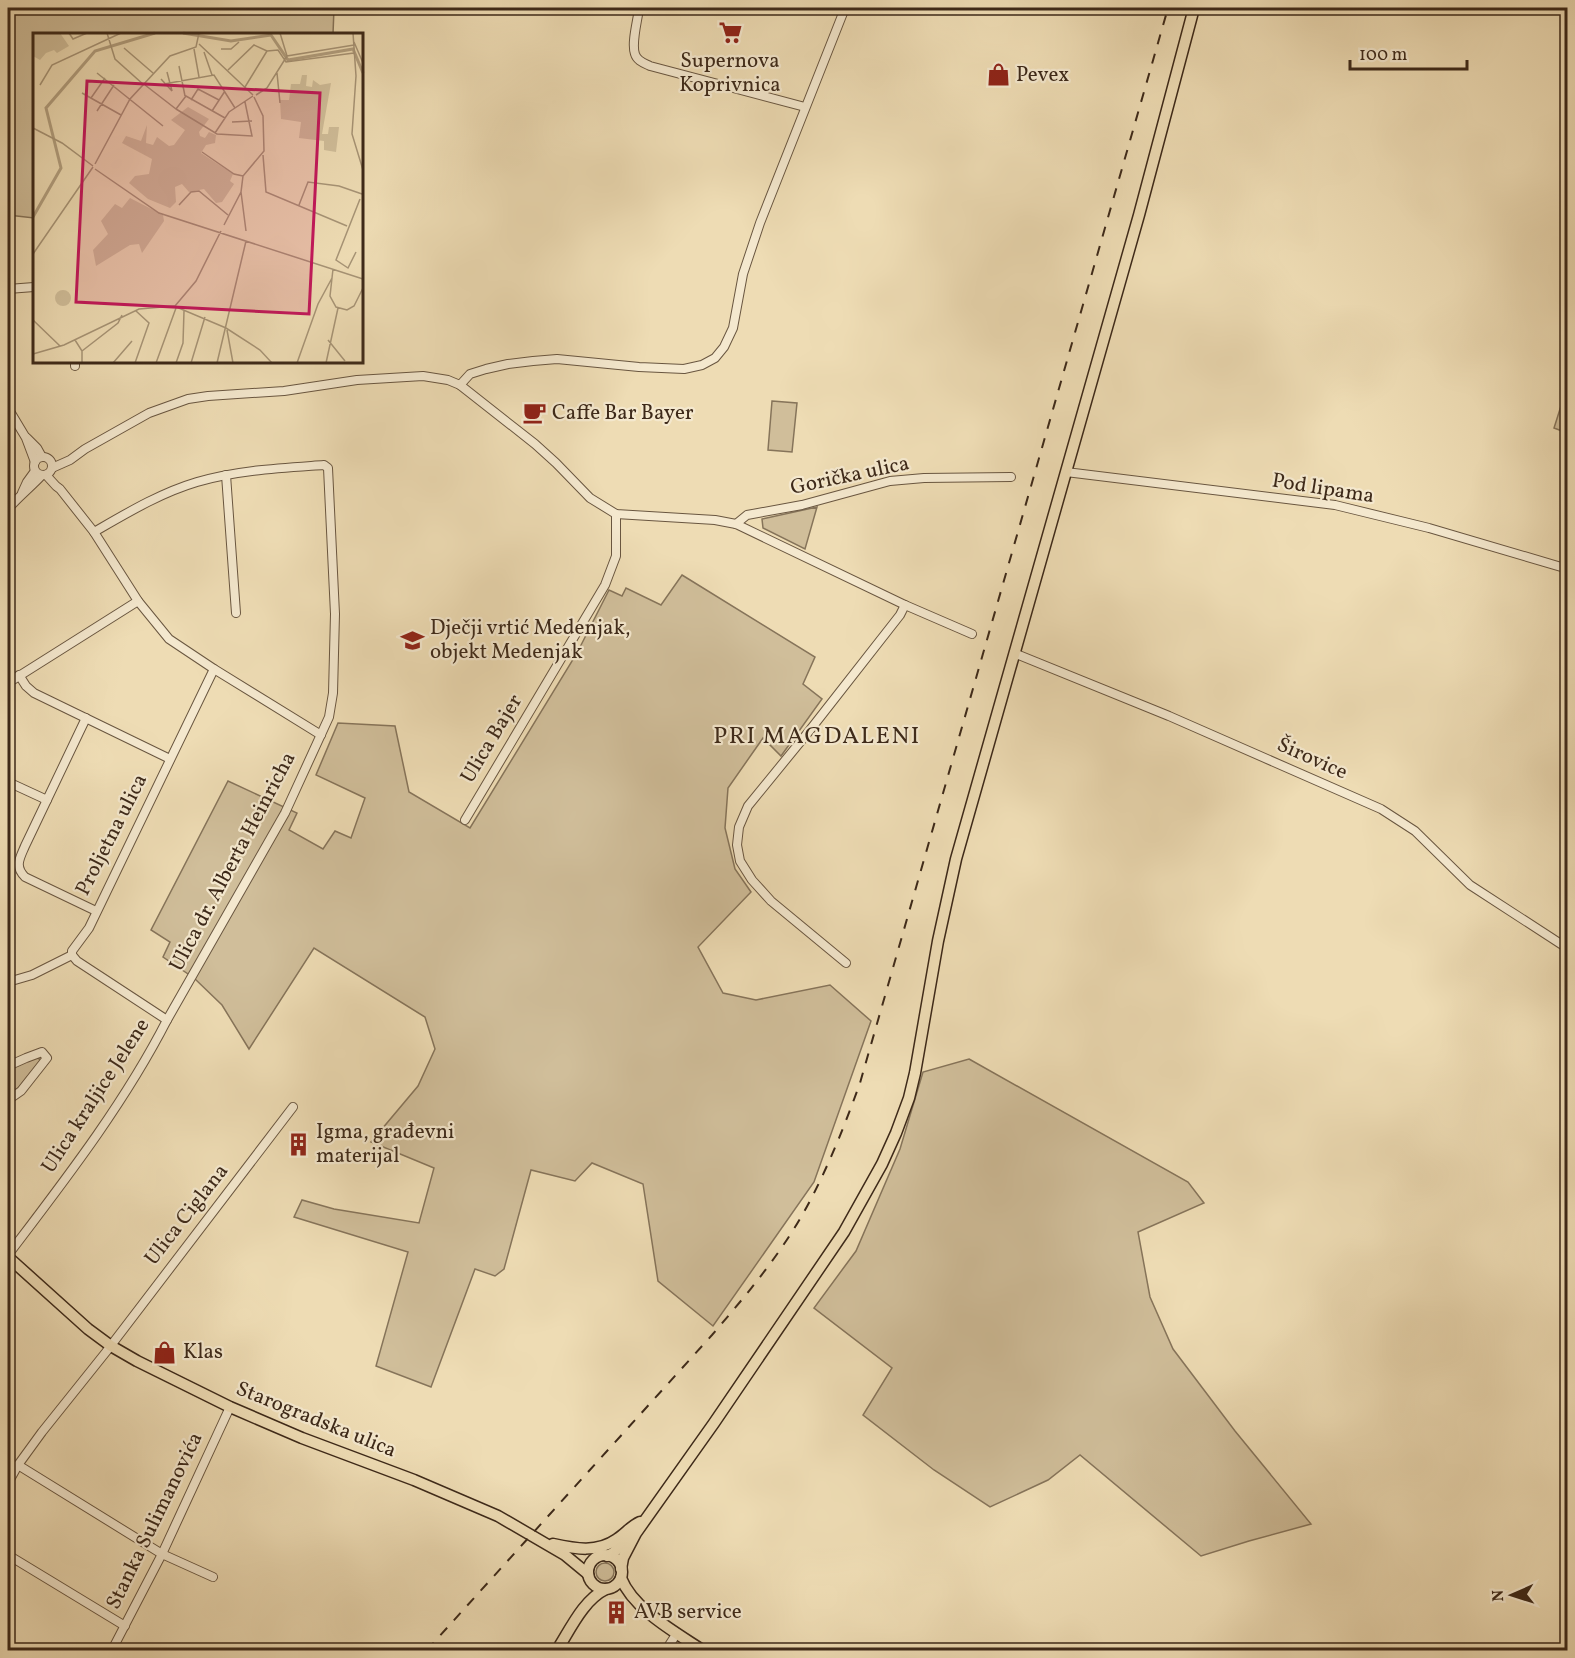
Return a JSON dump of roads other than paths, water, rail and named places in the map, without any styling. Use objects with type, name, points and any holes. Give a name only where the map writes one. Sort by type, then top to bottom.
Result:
[{"type":"main road","points":[[557,1650],[597,1594],[614,1586],[621,1573],[623,1558],[636,1533],[844,1232],[865,1197],[896,1133],[909,1098],[915,1073],[944,912],[956,859],[1139,215],[1194,8]]},
{"type":"main road","name":"Starogradska ulica","points":[[8,1256],[88,1329],[111,1346],[230,1407],[498,1516],[565,1555],[590,1578]]},
{"type":"main road","points":[[546,1543],[571,1548],[596,1549],[616,1540],[635,1524],[645,1519]]},
{"type":"main road","points":[[584,1610],[591,1563],[595,1559],[613,1553],[636,1533]]},
{"type":"main road","name":"Starogradska ulica","points":[[565,1555],[584,1560],[595,1559]]},
{"type":"main road","points":[[607,1556],[616,1560],[627,1591],[638,1604]]},
{"type":"main road","points":[[590,1578],[595,1586],[620,1592],[702,1650]]},
{"type":"street","points":[[639,8],[633,45],[634,54],[641,62],[805,107]]},
{"type":"street","points":[[460,385],[470,374],[525,362],[557,359],[684,369],[702,365],[715,358],[724,347],[733,328],[738,293],[748,256],[845,8]]},
{"type":"street","points":[[8,289],[33,287]]},
{"type":"street","points":[[8,509],[21,494],[27,482],[44,467],[78,453],[149,413],[167,406],[196,397],[284,391],[379,378],[423,376],[448,380],[460,385],[535,444],[590,498],[616,514],[715,520],[736,524],[904,605],[972,634]]},
{"type":"street","points":[[8,408],[44,467],[59,483],[60,489],[94,532],[138,601],[169,639],[321,735]]},
{"type":"street","name":"Ulica dr. Alberta Heinricha","points":[[167,1020],[285,813],[329,717],[333,693],[335,614],[328,468],[324,465],[226,475]]},
{"type":"street","name":"Pod lipama","points":[[1066,472],[1335,505],[1429,528],[1568,569]]},
{"type":"street","points":[[94,532],[159,496],[226,475],[236,613]]},
{"type":"street","name":"Gorička ulica","points":[[736,524],[747,515],[802,505],[890,481],[924,478],[1011,477]]},
{"type":"street","name":"Ulica Bajer","points":[[465,820],[605,585],[616,556],[616,514]]},
{"type":"street","points":[[8,682],[138,601]]},
{"type":"street","points":[[846,963],[771,901],[752,880],[740,861],[737,845],[739,827],[748,806],[900,615],[904,605]]},
{"type":"street","name":"Širovice","points":[[1014,653],[1169,716],[1381,809],[1415,831],[1470,885],[1567,948]]},
{"type":"street","name":"Proljetna ulica","points":[[86,718],[18,861],[19,870],[25,877],[96,912],[214,669]]},
{"type":"street","name":"Proljetna ulica","points":[[19,675],[34,693],[170,759]]},
{"type":"street","points":[[8,782],[47,800]]},
{"type":"street","points":[[8,982],[32,975],[72,955],[96,912]]},
{"type":"street","points":[[1567,948],[1564,959],[1568,979]]},
{"type":"street","name":"Ulica kraljice Jelene","points":[[8,1256],[85,1153],[167,1020],[77,961],[72,955]]},
{"type":"street","points":[[8,1066],[42,1052],[47,1058],[21,1091],[8,1100]]},
{"type":"street","name":"Ulica Ciglana","points":[[8,1483],[42,1432],[111,1346],[293,1107]]},
{"type":"street","name":"Stanka Sulimanovića","points":[[112,1650],[162,1554],[230,1407]]},
{"type":"street","points":[[18,1465],[162,1554],[213,1577]]},
{"type":"street","points":[[8,1555],[124,1626]]},
{"type":"street","points":[[666,1650],[677,1633]]},
{"type":"railway","points":[[427,1650],[740,1302],[791,1234],[826,1169],[860,1083],[1168,8]]},
{"type":"place","name":"Supernova Koprivnica","points":[[730,33]]},
{"type":"place","name":"Pevex","points":[[998,75]]},
{"type":"place","name":"Caffe Bar Bayer","points":[[534,413]]},
{"type":"place","name":"Dječji vrtić Medenjak, objekt Medenjak","points":[[412,640]]},
{"type":"place","name":"Igma, građevni materijal","points":[[298,1144]]},
{"type":"place","name":"Klas","points":[[165,1352]]},
{"type":"place","name":"AVB service","points":[[616,1612]]},
{"type":"district","name":"PRI MAGDALENI","points":[[817,737]]}]
